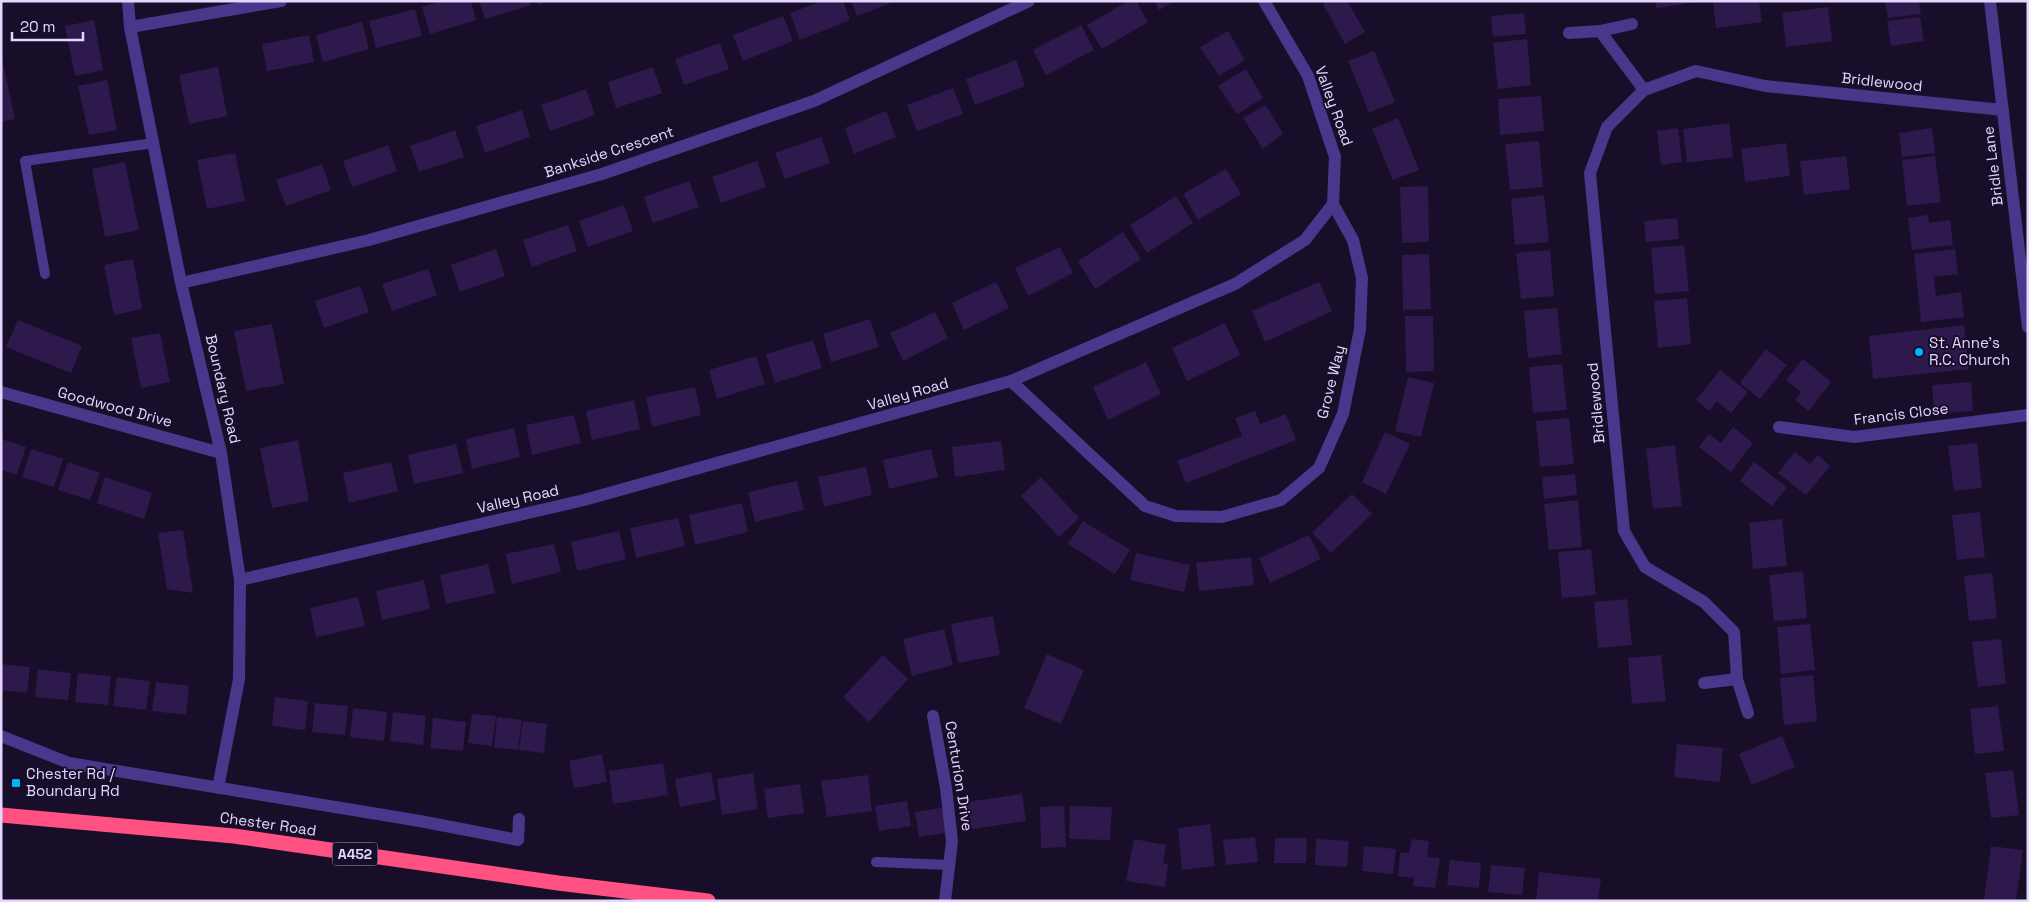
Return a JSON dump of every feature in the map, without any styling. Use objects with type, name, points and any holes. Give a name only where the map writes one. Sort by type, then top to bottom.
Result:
[{"type":"highway","name":"Chester Road","points":[[1,816],[234,836],[558,883],[708,901]]},
{"type":"street","name":"Boundary Road","points":[[128,1],[130,27],[181,283],[222,453],[240,580],[239,679],[218,788]]},
{"type":"street","name":"Bankside Crescent","points":[[181,283],[369,240],[602,174],[814,101],[1028,1]]},
{"type":"street","name":"Valley Road","points":[[240,580],[584,500],[1012,381],[1235,284],[1305,240],[1333,204],[1335,157],[1308,76],[1264,1]]},
{"type":"street","name":"Bridle Lane","points":[[1990,1],[2028,328]]},
{"type":"street","points":[[130,27],[273,2]]},
{"type":"street","points":[[1569,33],[1600,31],[1632,24]]},
{"type":"street","points":[[1600,31],[1644,90]]},
{"type":"street","name":"Bridlewood","points":[[1748,714],[1737,679],[1734,632],[1704,602],[1645,567],[1624,531],[1590,173],[1607,128],[1644,90],[1696,71],[1765,86],[2003,110]]},
{"type":"street","name":"Grove Way","points":[[1012,381],[1145,506],[1176,516],[1222,517],[1281,500],[1319,468],[1343,414],[1360,329],[1362,278],[1353,240],[1333,204]]},
{"type":"street","name":"Goodwood Drive","points":[[1,392],[222,453]]},
{"type":"street","name":"Francis Close","points":[[1779,427],[1854,437],[2028,415]]},
{"type":"street","points":[[1704,683],[1737,679]]},
{"type":"street","name":"Centurion Drive","points":[[934,716],[946,788],[952,841],[945,901]]},
{"type":"street","name":"Chester Road","points":[[1,736],[14,739],[69,763],[420,821],[518,840],[519,819]]},
{"type":"lane","points":[[44,274],[25,161],[154,143]]},
{"type":"lane","points":[[876,862],[950,865]]},
{"type":"building","points":[[442,1],[471,1],[476,20],[430,34],[422,7]]},
{"type":"building","points":[[479,1],[529,1],[531,5],[485,19]]},
{"type":"building","points":[[537,1],[548,1],[538,5]]},
{"type":"building","points":[[822,1],[843,1],[850,20],[800,40],[790,13]]},
{"type":"building","points":[[851,1],[896,1],[857,16]]},
{"type":"building","points":[[1128,1],[1136,1],[1148,22],[1102,49],[1087,25]]},
{"type":"building","points":[[1154,1],[1175,1],[1159,10]]},
{"type":"building","points":[[1328,1],[1347,1],[1365,32],[1345,44],[1323,4]]},
{"type":"building","points":[[1656,1],[1699,1],[1699,2],[1656,8]]},
{"type":"building","points":[[1713,1],[1759,1],[1762,22],[1716,28]]},
{"type":"building","points":[[1885,1],[1919,1],[1921,14],[1888,18]]},
{"type":"building","points":[[1828,7],[1832,41],[1786,47],[1782,13]]},
{"type":"building","points":[[415,9],[422,36],[376,48],[369,21]]},
{"type":"building","points":[[1524,13],[1526,34],[1493,37],[1491,16]]},
{"type":"building","points":[[783,16],[793,41],[743,61],[733,35]]},
{"type":"building","points":[[1920,17],[1924,41],[1891,46],[1887,21]]},
{"type":"building","points":[[94,20],[103,70],[75,76],[65,26]]},
{"type":"building","points":[[362,22],[369,49],[323,62],[316,35]]},
{"type":"building","points":[[1081,25],[1094,50],[1046,75],[1033,50]]},
{"type":"building","points":[[1228,31],[1245,60],[1219,76],[1200,47]]},
{"type":"building","points":[[309,35],[314,62],[267,71],[262,44]]},
{"type":"building","points":[[1527,39],[1531,85],[1498,89],[1493,43]]},
{"type":"building","points":[[720,43],[729,69],[684,85],[675,59]]},
{"type":"building","points":[[1374,51],[1395,102],[1369,113],[1348,61]]},
{"type":"building","points":[[1,54],[15,119],[1,122]]},
{"type":"building","points":[[1016,60],[1025,86],[975,105],[966,79]]},
{"type":"building","points":[[218,67],[227,116],[189,124],[179,75]]},
{"type":"building","points":[[653,67],[662,93],[616,108],[608,82]]},
{"type":"building","points":[[1246,69],[1263,98],[1237,114],[1218,86]]},
{"type":"building","points":[[107,80],[117,130],[89,135],[78,86]]},
{"type":"building","points":[[953,88],[963,114],[917,131],[907,105]]},
{"type":"building","points":[[586,89],[595,115],[550,131],[541,105]]},
{"type":"building","points":[[1541,96],[1544,131],[1500,135],[1498,99]]},
{"type":"building","points":[[1266,105],[1283,134],[1263,149],[1243,118]]},
{"type":"building","points":[[522,110],[530,137],[485,153],[476,126]]},
{"type":"building","points":[[886,111],[896,137],[854,154],[845,128]]},
{"type":"building","points":[[1398,118],[1419,170],[1393,180],[1372,129]]},
{"type":"building","points":[[1729,123],[1733,157],[1687,163],[1683,129]]},
{"type":"building","points":[[1678,128],[1682,162],[1661,165],[1657,131]]},
{"type":"building","points":[[1932,128],[1935,153],[1902,157],[1899,133]]},
{"type":"building","points":[[455,130],[464,157],[419,172],[410,146]]},
{"type":"building","points":[[821,137],[830,163],[785,179],[775,153]]},
{"type":"building","points":[[1539,141],[1543,187],[1510,190],[1505,144]]},
{"type":"building","points":[[1786,143],[1790,176],[1745,182],[1741,149]]},
{"type":"building","points":[[388,145],[397,171],[352,187],[343,161]]},
{"type":"building","points":[[235,153],[245,201],[207,209],[197,160]]},
{"type":"building","points":[[1846,156],[1850,189],[1804,195],[1800,161]]},
{"type":"building","points":[[1935,156],[1941,202],[1907,206],[1902,160]]},
{"type":"building","points":[[757,161],[766,187],[721,203],[712,177]]},
{"type":"building","points":[[125,162],[139,230],[105,237],[92,169]]},
{"type":"building","points":[[322,164],[331,190],[286,206],[276,180]]},
{"type":"building","points":[[1226,169],[1241,194],[1198,220],[1183,194]]},
{"type":"building","points":[[689,181],[699,207],[653,223],[644,197]]},
{"type":"building","points":[[1428,186],[1429,242],[1402,243],[1400,187]]},
{"type":"building","points":[[1544,195],[1549,242],[1515,245],[1511,199]]},
{"type":"building","points":[[1176,196],[1193,223],[1147,253],[1130,225]]},
{"type":"building","points":[[624,205],[633,231],[588,247],[579,221]]},
{"type":"building","points":[[1928,215],[1929,223],[1950,220],[1953,245],[1912,250],[1908,218]]},
{"type":"building","points":[[1677,218],[1679,239],[1646,242],[1644,221]]},
{"type":"building","points":[[568,225],[577,251],[532,267],[523,240]]},
{"type":"building","points":[[1123,232],[1141,259],[1095,289],[1078,261]]},
{"type":"building","points":[[1684,245],[1689,291],[1655,294],[1651,248]]},
{"type":"building","points":[[1060,247],[1073,273],[1028,296],[1015,268]]},
{"type":"building","points":[[496,249],[505,276],[460,292],[451,265]]},
{"type":"building","points":[[1955,249],[1958,274],[1934,277],[1936,296],[1961,292],[1964,317],[1921,322],[1914,254]]},
{"type":"building","points":[[1550,250],[1554,296],[1521,299],[1516,253]]},
{"type":"building","points":[[1429,254],[1431,309],[1403,310],[1402,255]]},
{"type":"building","points":[[133,259],[142,309],[114,315],[104,265]]},
{"type":"building","points":[[428,269],[437,295],[392,311],[382,284]]},
{"type":"building","points":[[996,282],[1009,308],[964,330],[952,303]]},
{"type":"building","points":[[1319,282],[1332,311],[1265,342],[1252,311]]},
{"type":"building","points":[[360,286],[369,312],[324,328],[315,301]]},
{"type":"building","points":[[1687,298],[1691,344],[1658,348],[1654,301]]},
{"type":"building","points":[[1557,308],[1562,354],[1528,358],[1524,311]]},
{"type":"building","points":[[935,312],[948,338],[903,361],[890,333]]},
{"type":"building","points":[[1405,316],[1433,316],[1434,371],[1406,372]]},
{"type":"building","points":[[870,319],[879,347],[831,362],[823,334]]},
{"type":"building","points":[[18,320],[82,346],[71,373],[6,347]]},
{"type":"building","points":[[1225,323],[1240,355],[1187,381],[1172,348]]},
{"type":"building","points":[[272,324],[284,384],[246,391],[234,331]]},
{"type":"building","name":"St. Anne's R.C. Church","points":[[1964,325],[1969,369],[1873,379],[1869,336]]},
{"type":"building","points":[[160,333],[170,382],[141,388],[131,338]]},
{"type":"building","points":[[813,340],[822,368],[775,383],[766,354]]},
{"type":"building","points":[[1766,349],[1787,365],[1760,399],[1740,383]]},
{"type":"building","points":[[756,356],[765,384],[717,399],[709,370]]},
{"type":"building","points":[[1803,359],[1831,382],[1809,411],[1795,400],[1801,392],[1786,380]]},
{"type":"building","points":[[1146,362],[1161,394],[1108,420],[1093,387]]},
{"type":"building","points":[[1562,364],[1567,410],[1533,413],[1529,367]]},
{"type":"building","points":[[1720,370],[1748,392],[1731,413],[1717,401],[1709,411],[1696,400]]},
{"type":"building","points":[[1408,377],[1434,383],[1421,437],[1395,431]]},
{"type":"building","points":[[1971,382],[1973,411],[1934,414],[1932,385]]},
{"type":"building","points":[[695,387],[701,415],[652,427],[646,397]]},
{"type":"building","points":[[634,400],[640,429],[592,440],[586,411]]},
{"type":"building","points":[[1255,411],[1260,424],[1286,414],[1296,440],[1186,483],[1177,461],[1242,436],[1235,418]]},
{"type":"building","points":[[574,415],[581,443],[532,455],[526,425]]},
{"type":"building","points":[[1569,418],[1574,464],[1540,467],[1536,421]]},
{"type":"building","points":[[1733,427],[1753,443],[1731,472],[1699,447],[1709,434],[1721,443]]},
{"type":"building","points":[[514,428],[520,457],[472,469],[466,439]]},
{"type":"building","points":[[1385,432],[1410,444],[1386,494],[1362,482]]},
{"type":"building","points":[[1,439],[26,447],[17,475],[1,470]]},
{"type":"building","points":[[298,440],[309,501],[272,508],[260,448]]},
{"type":"building","points":[[1001,441],[1005,470],[955,477],[952,447]]},
{"type":"building","points":[[1977,443],[1982,488],[1954,491],[1948,446]]},
{"type":"building","points":[[456,444],[463,473],[414,484],[408,455]]},
{"type":"building","points":[[1675,445],[1682,506],[1653,509],[1646,449]]},
{"type":"building","points":[[31,449],[63,459],[54,487],[22,477]]},
{"type":"building","points":[[931,449],[938,477],[889,489],[883,460]]},
{"type":"building","points":[[1795,452],[1810,464],[1818,455],[1830,466],[1806,495],[1778,473]]},
{"type":"building","points":[[68,462],[100,473],[90,500],[58,490]]},
{"type":"building","points":[[391,462],[398,491],[349,503],[343,473]]},
{"type":"building","points":[[1754,462],[1787,487],[1772,506],[1740,481]]},
{"type":"building","points":[[866,467],[872,495],[824,507],[818,477]]},
{"type":"building","points":[[1575,474],[1577,495],[1544,499],[1542,477]]},
{"type":"building","points":[[105,477],[152,493],[144,519],[97,503]]},
{"type":"building","points":[[1041,477],[1079,518],[1059,537],[1021,496]]},
{"type":"building","points":[[797,481],[804,510],[755,522],[748,492]]},
{"type":"building","points":[[1352,494],[1372,514],[1331,553],[1312,533]]},
{"type":"building","points":[[1578,500],[1582,547],[1549,550],[1544,504]]},
{"type":"building","points":[[742,503],[748,532],[695,545],[689,515]]},
{"type":"building","points":[[1980,512],[1985,557],[1957,560],[1952,515]]},
{"type":"building","points":[[678,518],[685,546],[636,558],[630,528]]},
{"type":"building","points":[[1782,519],[1787,566],[1753,569],[1749,523]]},
{"type":"building","points":[[1083,521],[1130,550],[1115,574],[1068,544]]},
{"type":"building","points":[[183,530],[193,593],[167,589],[158,533]]},
{"type":"building","points":[[619,531],[626,559],[577,571],[571,542]]},
{"type":"building","points":[[1309,535],[1321,559],[1270,583],[1259,558]]},
{"type":"building","points":[[554,544],[561,572],[512,584],[506,554]]},
{"type":"building","points":[[1591,549],[1596,595],[1562,598],[1558,552]]},
{"type":"building","points":[[1136,553],[1190,565],[1184,592],[1130,580]]},
{"type":"building","points":[[1251,557],[1254,585],[1199,591],[1196,563]]},
{"type":"building","points":[[488,564],[495,593],[446,604],[440,575]]},
{"type":"building","points":[[1803,571],[1807,618],[1774,621],[1769,575]]},
{"type":"building","points":[[1992,573],[1997,618],[1969,621],[1964,576]]},
{"type":"building","points":[[424,580],[430,609],[382,620],[376,591]]},
{"type":"building","points":[[358,597],[365,626],[316,637],[310,608]]},
{"type":"building","points":[[1627,599],[1632,645],[1598,648],[1594,602]]},
{"type":"building","points":[[993,616],[1000,655],[958,663],[951,624]]},
{"type":"building","points":[[1810,624],[1815,670],[1781,674],[1777,627]]},
{"type":"building","points":[[944,629],[953,665],[912,676],[903,639]]},
{"type":"building","points":[[2001,639],[2006,684],[1978,687],[1972,642]]},
{"type":"building","points":[[1047,654],[1084,670],[1061,724],[1024,708]]},
{"type":"building","points":[[883,655],[908,679],[869,722],[843,697]]},
{"type":"building","points":[[1661,655],[1666,701],[1632,704],[1628,658]]},
{"type":"building","points":[[1,664],[30,667],[27,693],[1,690]]},
{"type":"building","points":[[38,669],[71,673],[68,700],[35,697]]},
{"type":"building","points":[[78,673],[111,676],[108,705],[75,702]]},
{"type":"building","points":[[1813,675],[1817,721],[1784,725],[1780,678]]},
{"type":"building","points":[[117,677],[150,681],[146,710],[113,706]]},
{"type":"building","points":[[156,682],[189,686],[186,715],[152,711]]},
{"type":"building","points":[[275,697],[308,701],[305,730],[272,726]]},
{"type":"building","points":[[315,703],[348,706],[345,735],[312,732]]},
{"type":"building","points":[[1998,706],[2004,751],[1975,754],[1970,709]]},
{"type":"building","points":[[353,708],[387,712],[384,741],[350,737]]},
{"type":"building","points":[[393,712],[426,716],[423,745],[390,741]]},
{"type":"building","points":[[472,714],[496,716],[492,746],[468,743]]},
{"type":"building","points":[[497,717],[522,720],[518,750],[494,747]]},
{"type":"building","points":[[433,718],[466,722],[463,751],[430,748]]},
{"type":"building","points":[[523,721],[547,724],[544,753],[519,750]]},
{"type":"building","points":[[1782,736],[1795,767],[1752,785],[1739,754]]},
{"type":"building","points":[[1677,744],[1723,748],[1720,782],[1674,777]]},
{"type":"building","points":[[602,754],[607,782],[574,788],[569,761]]},
{"type":"building","points":[[663,763],[668,795],[613,804],[609,771]]},
{"type":"building","points":[[2013,770],[2019,815],[1991,818],[1985,773]]},
{"type":"building","points":[[711,772],[716,800],[680,807],[675,779]]},
{"type":"building","points":[[753,773],[758,809],[722,815],[717,779]]},
{"type":"building","points":[[868,775],[872,811],[827,817],[821,781]]},
{"type":"building","points":[[800,784],[804,813],[768,818],[764,789]]},
{"type":"building","points":[[1022,794],[1026,821],[972,829],[967,802]]},
{"type":"building","points":[[907,801],[911,826],[879,831],[875,806]]},
{"type":"building","points":[[1064,806],[1066,847],[1041,848],[1040,807]]},
{"type":"building","points":[[1070,806],[1112,807],[1110,840],[1069,839]]},
{"type":"building","points":[[947,807],[951,832],[919,837],[915,812]]},
{"type":"building","points":[[1210,824],[1215,866],[1182,870],[1178,828]]},
{"type":"building","points":[[1255,837],[1258,862],[1226,865],[1223,840]]},
{"type":"building","points":[[1275,838],[1307,838],[1306,863],[1274,863]]},
{"type":"building","points":[[1134,839],[1166,845],[1163,863],[1168,864],[1165,887],[1126,881]]},
{"type":"building","points":[[1316,839],[1349,841],[1347,867],[1315,865]]},
{"type":"building","points":[[1412,839],[1429,841],[1427,857],[1440,858],[1435,888],[1413,886],[1414,878],[1398,876],[1400,853],[1409,853]]},
{"type":"building","points":[[1364,846],[1396,849],[1393,874],[1362,871]]},
{"type":"building","points":[[1991,846],[2023,850],[2016,901],[1984,901]]},
{"type":"building","points":[[1450,860],[1481,863],[1479,888],[1447,885]]},
{"type":"building","points":[[1491,865],[1525,868],[1522,895],[1488,892]]},
{"type":"building","points":[[1539,872],[1601,879],[1598,901],[1536,901]]},
{"type":"place","name":"St. Anne's R.C. Church","points":[[1919,352]]},
{"type":"place","name":"Chester Rd / Boundary Rd","points":[[16,783]]}]
